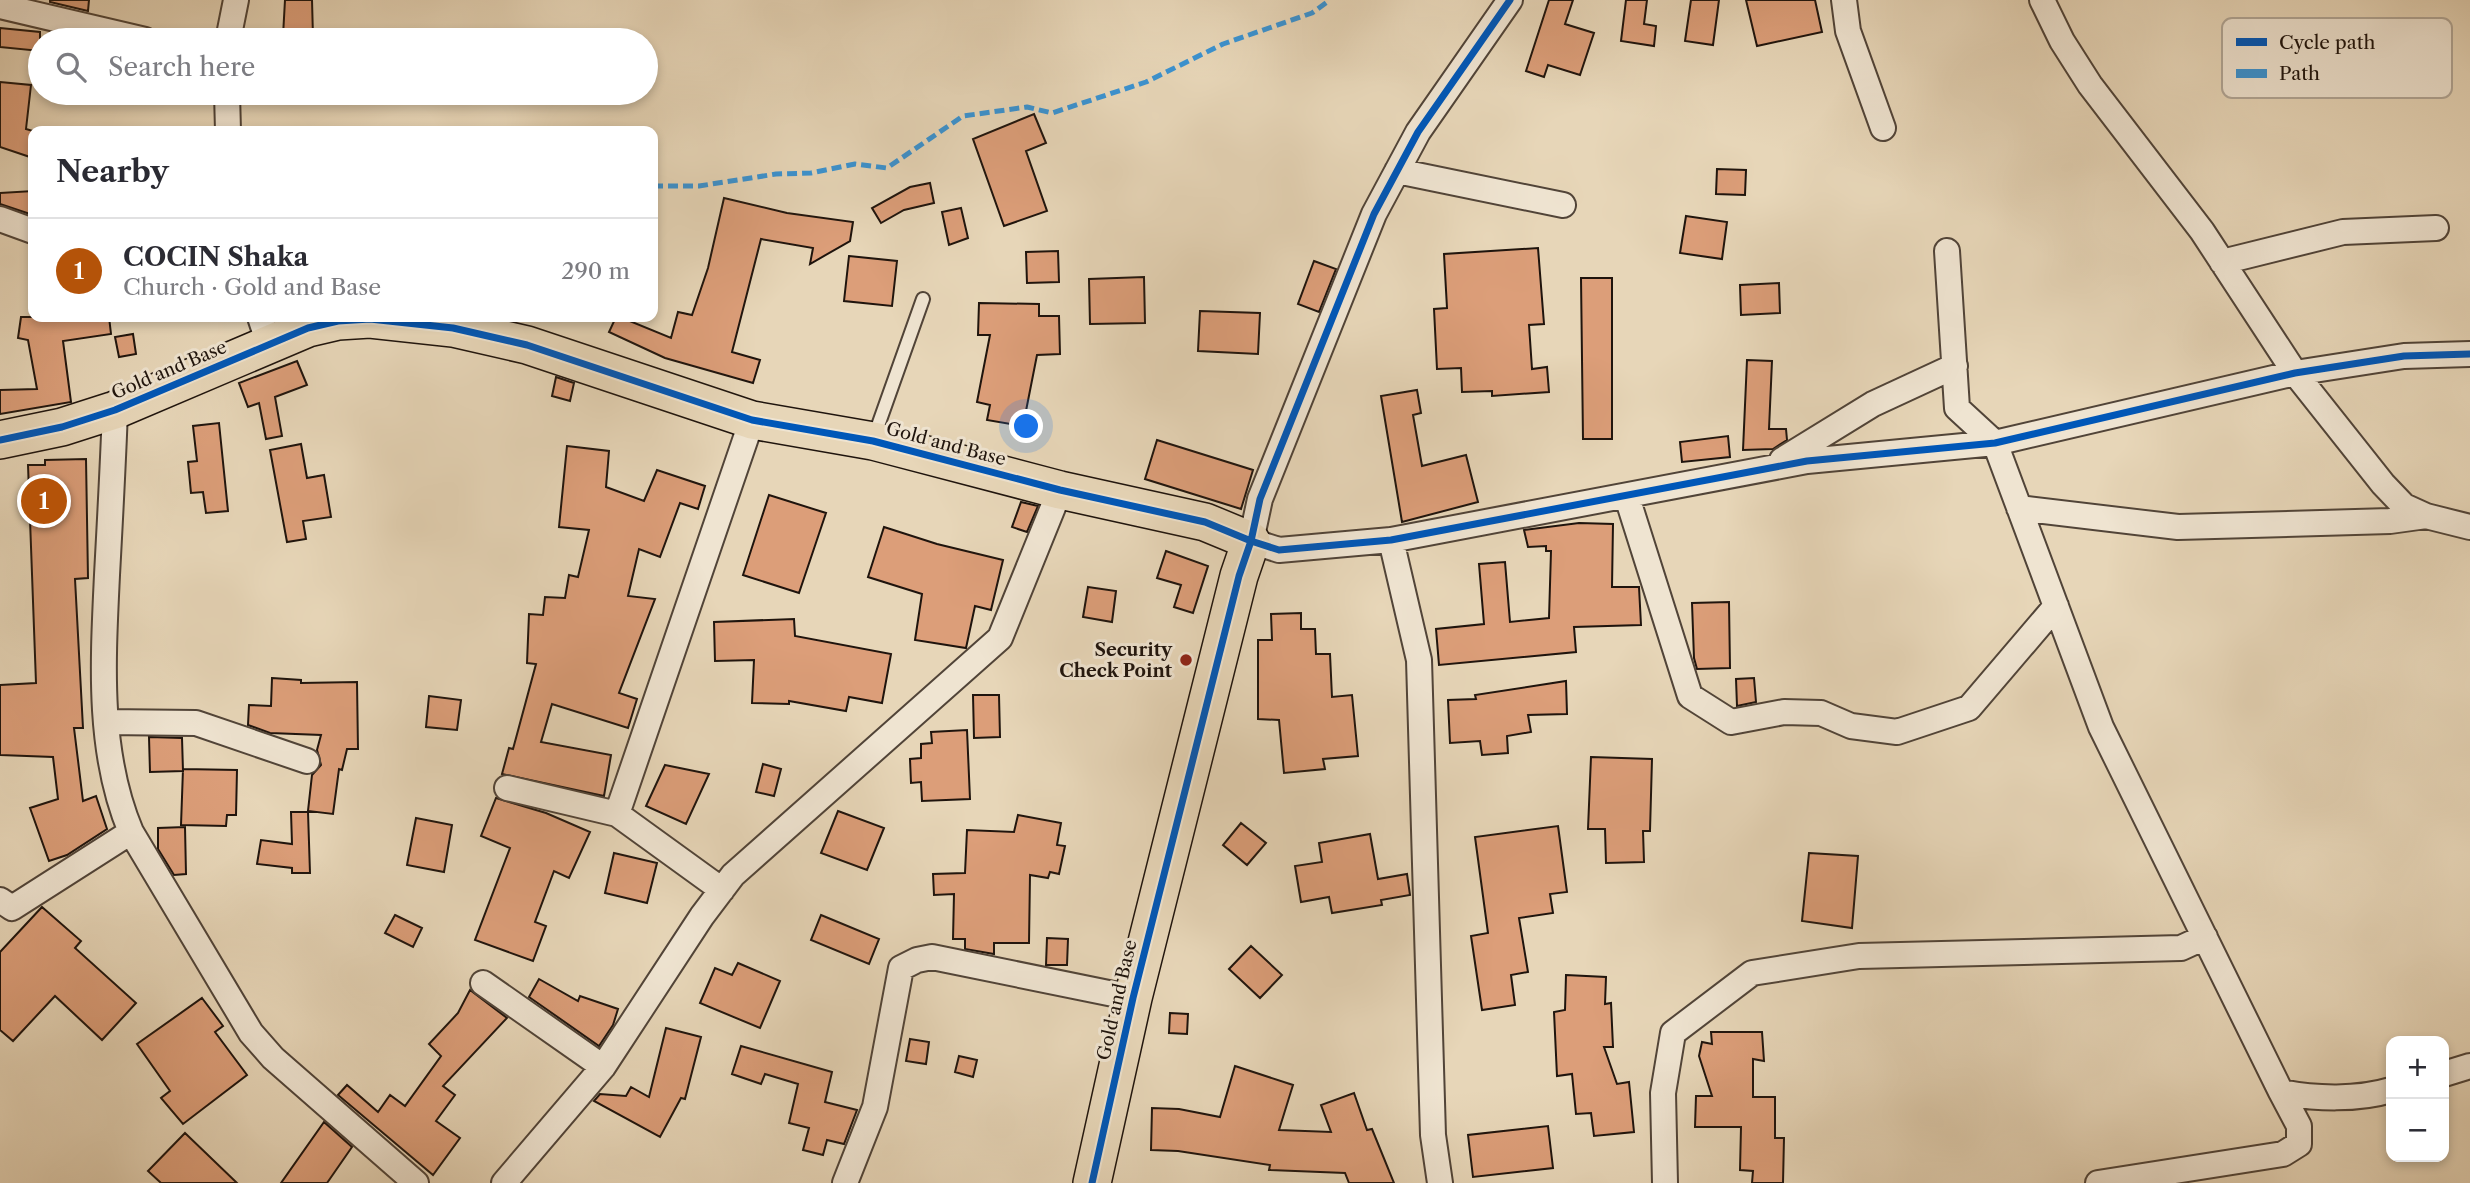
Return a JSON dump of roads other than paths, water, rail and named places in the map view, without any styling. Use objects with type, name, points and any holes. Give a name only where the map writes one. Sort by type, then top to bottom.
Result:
[{"type":"main road","name":"Gold and Base","points":[[0,440],[61,428],[115,410],[264,330],[330,322]]},
{"type":"main road","name":"Gold and Base","points":[[410,322],[453,328],[527,345],[752,420],[873,441],[1060,490],[1205,522],[1251,541],[1239,576],[1133,998],[1092,1183]]},
{"type":"street","points":[[230,28],[236,0]]},
{"type":"street","points":[[1510,0],[1418,132],[1374,214],[1260,499],[1251,541],[1279,550],[1391,540],[1807,461],[1995,443],[2295,373],[2404,355],[2470,354]]},
{"type":"street","points":[[1844,0],[1848,31],[1883,128]]},
{"type":"street","points":[[2042,0],[2062,41],[2090,85],[2222,262],[2295,373],[2383,484],[2404,506],[2426,516],[2470,527]]},
{"type":"street","points":[[0,6],[94,28]]},
{"type":"street","points":[[227,105],[228,126]]},
{"type":"street","points":[[1397,171],[1563,205]]},
{"type":"street","points":[[0,219],[28,229]]},
{"type":"street","points":[[2222,262],[2343,232],[2436,228]]},
{"type":"street","points":[[1947,251],[1957,408],[1995,443],[2101,727],[2298,1126],[2298,1144],[2283,1154],[2098,1183]]},
{"type":"street","points":[[1770,468],[1873,404],[1955,366]]},
{"type":"street","points":[[115,410],[103,662],[106,722],[122,810],[131,832],[251,1033],[273,1058],[416,1183]]},
{"type":"street","points":[[617,814],[752,420]]},
{"type":"street","points":[[504,1183],[603,1068],[722,890],[779,833],[1000,638],[1060,490]]},
{"type":"street","points":[[1627,497],[1690,696],[1731,722],[1784,712],[1821,713],[1851,726],[1898,732],[1969,709],[2056,606]]},
{"type":"street","points":[[2020,508],[2178,527],[2390,521],[2426,516]]},
{"type":"street","points":[[1391,540],[1419,660],[1433,1135],[1440,1183]]},
{"type":"street","points":[[106,722],[196,723],[307,761]]},
{"type":"street","points":[[507,788],[617,814],[722,890]]},
{"type":"street","points":[[0,900],[12,908],[131,832]]},
{"type":"street","points":[[1665,1183],[1663,1093],[1673,1033],[1752,973],[1859,956],[2181,948],[2205,937]]},
{"type":"street","points":[[845,1183],[875,1107],[901,968],[917,960],[932,957],[1133,998]]},
{"type":"street","points":[[482,983],[603,1068]]},
{"type":"street","points":[[2449,1072],[2470,1066]]},
{"type":"street","points":[[2281,1092],[2303,1097],[2386,1091]]},
{"type":"lane","points":[[873,441],[923,299]]},
{"type":"place","name":"COCIN Shaka","points":[[44,501]]},
{"type":"place","name":"Security Check Point","points":[[1186,660]]}]
